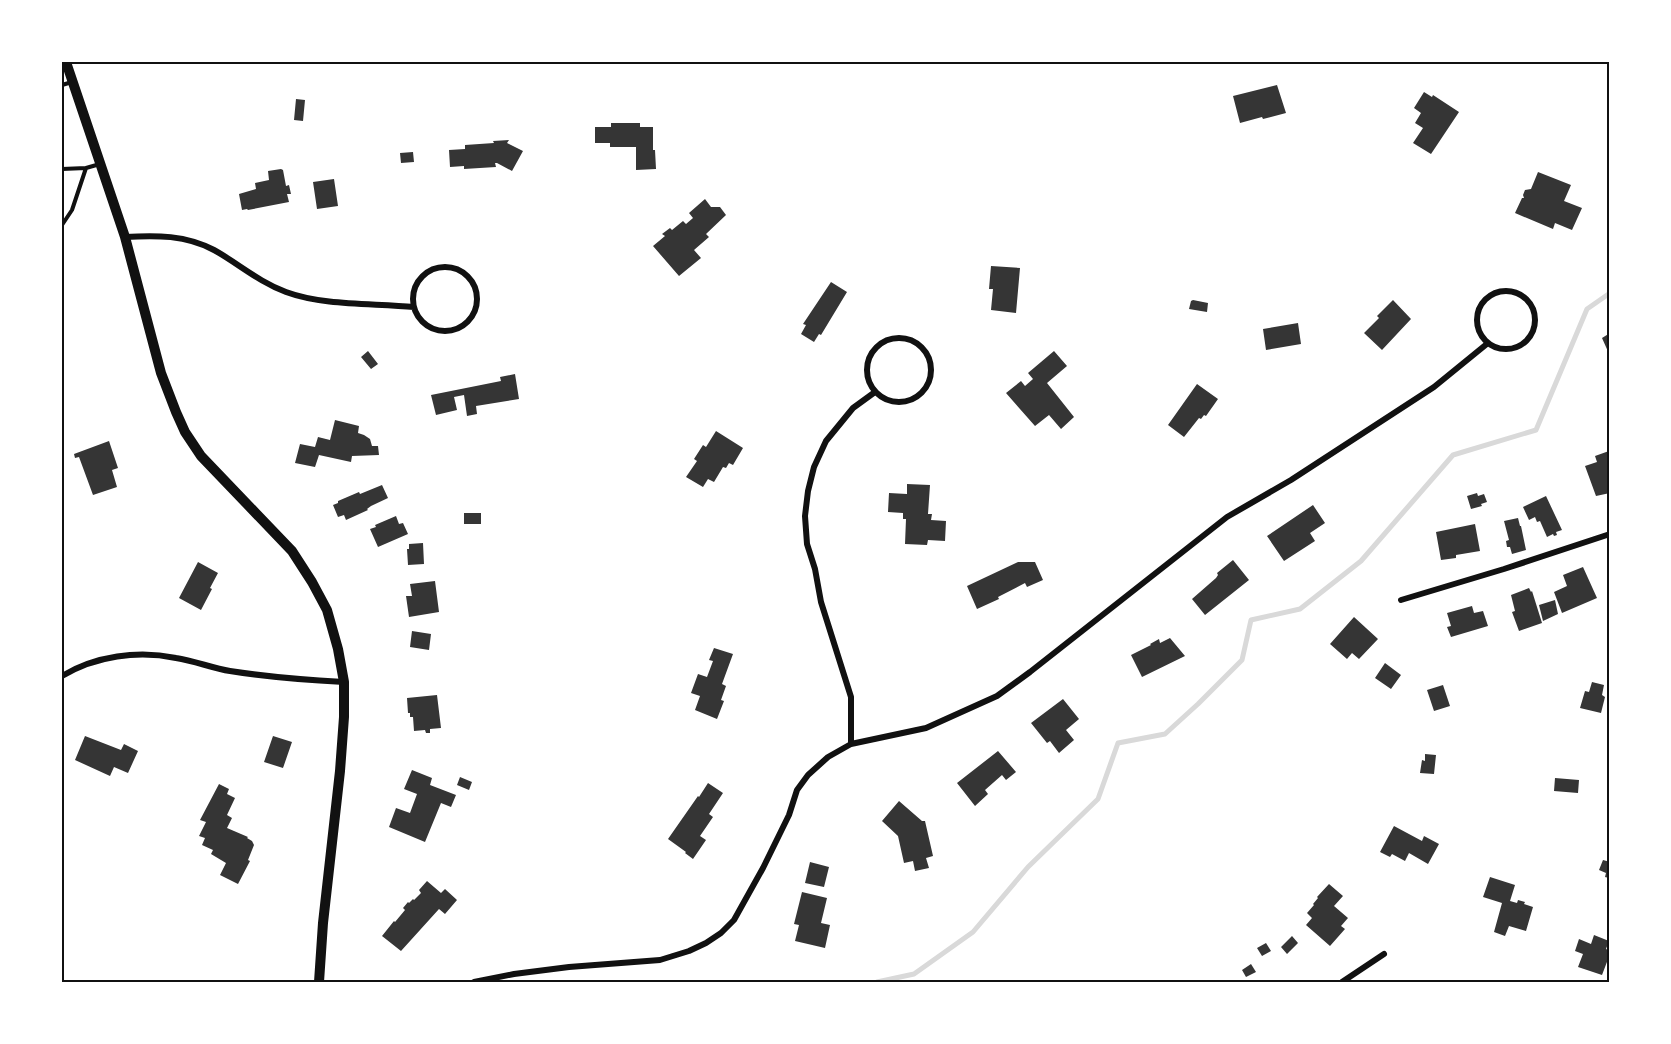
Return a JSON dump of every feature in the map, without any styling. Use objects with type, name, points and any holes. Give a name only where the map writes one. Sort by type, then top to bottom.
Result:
[{"type":"street","points":[[66,62],[125,237],[161,373],[185,432],[201,456],[292,550],[327,610],[338,649],[344,682],[344,717],[319,982]]},
{"type":"street","points":[[125,237],[152,235],[193,241],[215,250],[264,283],[288,293],[331,302],[414,307]]},
{"type":"street","points":[[448,267],[461,271],[469,277],[475,287],[477,298],[475,312],[467,323],[450,331],[435,330],[421,321],[414,307],[412,296],[418,281],[434,268],[448,267]]},
{"type":"street","points":[[1508,290],[1519,293],[1533,307],[1536,321],[1529,339],[1521,346],[1506,350],[1498,349],[1488,343],[1478,330],[1478,309],[1484,300],[1496,292],[1508,290]]},
{"type":"street","points":[[890,339],[906,339],[918,344],[926,351],[930,361],[931,376],[922,393],[908,401],[900,402],[889,401],[875,392],[868,377],[868,362],[878,346],[890,339]]},
{"type":"street","points":[[474,982],[514,974],[660,960],[689,951],[721,933],[734,920],[763,868],[789,815],[797,790],[828,757],[850,744],[926,728],[997,696],[1227,517],[1291,480],[1434,387],[1488,343]]},
{"type":"street","points":[[850,744],[851,697],[821,602],[807,544],[804,516],[814,467],[826,441],[853,408],[875,392]]},
{"type":"street","points":[[1401,600],[1610,534]]},
{"type":"street","points":[[62,676],[74,669],[117,656],[147,654],[176,657],[218,669],[256,675],[344,682]]},
{"type":"street","points":[[1342,982],[1383,954]]},
{"type":"lane","points":[[62,85],[73,81]]},
{"type":"lane","points":[[62,169],[86,168],[100,164]]},
{"type":"lane","points":[[62,225],[72,210],[86,168]]},
{"type":"building","points":[[1277,85],[1286,113],[1240,123],[1233,96]]},
{"type":"building","points":[[1424,92],[1432,97],[1433,95],[1459,112],[1431,154],[1413,143],[1423,128],[1415,123],[1421,113],[1414,108]]},
{"type":"building","points":[[296,99],[305,100],[303,121],[294,120]]},
{"type":"building","points":[[611,123],[640,123],[640,127],[653,127],[656,169],[636,170],[636,147],[610,147],[610,143],[595,143],[595,127],[611,127]]},
{"type":"building","points":[[509,140],[507,143],[523,151],[512,171],[497,163],[495,163],[496,167],[464,169],[464,166],[450,167],[449,150],[465,149],[465,145]]},
{"type":"building","points":[[413,152],[414,162],[401,163],[400,153]]},
{"type":"building","points":[[281,169],[286,186],[289,185],[291,194],[287,194],[289,202],[242,210],[239,194],[256,189],[255,183],[269,180],[268,171]]},
{"type":"building","points":[[1538,172],[1571,185],[1564,201],[1582,208],[1572,230],[1555,223],[1553,229],[1515,213],[1524,198],[1525,190],[1531,189]]},
{"type":"building","points":[[334,179],[338,206],[317,209],[313,182]]},
{"type":"building","points":[[705,199],[711,207],[720,207],[726,215],[706,234],[709,237],[694,250],[701,258],[679,276],[653,246],[665,236],[662,234],[670,228],[672,230],[683,221],[686,224],[693,218],[689,213]]},
{"type":"building","points":[[991,266],[1020,268],[1016,313],[991,310],[993,289],[989,289]]},
{"type":"building","points":[[831,282],[847,292],[821,335],[819,334],[814,342],[801,334],[806,325],[803,324]]},
{"type":"building","points":[[1193,300],[1208,303],[1207,312],[1189,309]]},
{"type":"building","points":[[1393,300],[1411,319],[1382,350],[1364,333]]},
{"type":"building","points":[[1298,323],[1301,344],[1266,350],[1263,329]]},
{"type":"building","points":[[1610,333],[1610,356],[1602,338]]},
{"type":"building","points":[[368,351],[378,364],[371,369],[361,357]]},
{"type":"building","points":[[1054,351],[1067,366],[1047,383],[1074,417],[1061,429],[1049,415],[1035,426],[1006,393],[1021,381],[1025,386],[1033,379],[1028,373]]},
{"type":"building","points":[[515,374],[519,399],[476,406],[477,414],[467,416],[464,395],[454,397],[457,410],[436,415],[431,395],[501,381],[500,377]]},
{"type":"building","points":[[1197,384],[1218,399],[1206,416],[1199,418],[1184,437],[1168,425]]},
{"type":"building","points":[[335,420],[359,426],[358,433],[370,439],[372,446],[378,446],[379,455],[352,456],[351,462],[319,455],[315,467],[295,463],[300,444],[315,447],[318,437],[330,440]]},
{"type":"building","points":[[716,431],[743,448],[733,465],[729,463],[726,468],[723,467],[714,482],[708,479],[703,487],[686,477],[697,461],[694,459],[703,445],[706,447]]},
{"type":"building","points":[[109,441],[118,468],[112,470],[117,487],[93,495],[79,457],[75,458],[74,454]]},
{"type":"building","points":[[1609,451],[1610,493],[1596,496],[1585,466],[1597,462],[1595,456]]},
{"type":"building","points":[[907,484],[930,485],[928,514],[932,514],[931,520],[946,521],[945,541],[928,540],[927,545],[905,544],[906,519],[903,519],[903,513],[888,512],[889,493],[907,494]]},
{"type":"building","points":[[382,485],[388,498],[346,520],[344,515],[338,517],[333,505],[338,501]]},
{"type":"building","points":[[1477,493],[1478,496],[1484,494],[1487,502],[1471,509],[1467,496]]},
{"type":"building","points":[[1546,496],[1562,530],[1556,532],[1557,535],[1547,537],[1540,521],[1537,522],[1535,517],[1529,520],[1523,507]]},
{"type":"building","points":[[1313,505],[1325,523],[1310,533],[1315,541],[1284,561],[1267,536]]},
{"type":"building","points":[[464,513],[481,513],[481,524],[464,524]]},
{"type":"building","points":[[396,516],[399,524],[403,523],[408,534],[378,547],[370,529]]},
{"type":"building","points":[[1518,518],[1526,550],[1512,554],[1510,547],[1507,547],[1506,541],[1509,540],[1504,521]]},
{"type":"building","points":[[1475,524],[1480,551],[1441,560],[1436,532]]},
{"type":"building","points":[[423,543],[424,564],[408,565],[409,544]]},
{"type":"building","points":[[1233,560],[1249,580],[1205,615],[1192,599]]},
{"type":"building","points":[[198,562],[218,573],[201,610],[179,598]]},
{"type":"building","points":[[1018,562],[1035,562],[1043,580],[1027,587],[1025,583],[977,609],[967,586]]},
{"type":"building","points":[[1583,567],[1597,598],[1562,613],[1554,592],[1567,586],[1563,575]]},
{"type":"building","points":[[435,581],[439,612],[409,617],[406,596],[412,596],[410,584]]},
{"type":"building","points":[[1529,588],[1542,623],[1519,631],[1512,612],[1515,611],[1511,595]]},
{"type":"building","points":[[1555,600],[1558,614],[1543,621],[1539,605]]},
{"type":"building","points":[[1472,606],[1474,613],[1483,611],[1488,626],[1451,637],[1447,627],[1451,626],[1447,613]]},
{"type":"building","points":[[1354,617],[1378,639],[1359,659],[1352,653],[1347,659],[1330,644]]},
{"type":"building","points":[[412,631],[431,634],[429,650],[410,647]]},
{"type":"building","points":[[1170,638],[1185,656],[1142,677],[1131,655],[1159,639],[1160,643]]},
{"type":"building","points":[[714,648],[733,654],[722,684],[726,686],[721,700],[724,701],[717,719],[695,710],[700,696],[691,693],[698,674],[707,677],[713,661],[709,660]]},
{"type":"building","points":[[1385,663],[1401,675],[1391,689],[1375,678]]},
{"type":"building","points":[[1592,682],[1604,685],[1602,695],[1605,697],[1601,713],[1580,708],[1585,691],[1589,692]]},
{"type":"building","points":[[1443,685],[1450,706],[1434,711],[1427,690]]},
{"type":"building","points":[[437,695],[441,728],[430,729],[430,733],[426,733],[425,730],[414,731],[413,717],[410,717],[408,713],[407,698]]},
{"type":"building","points":[[1063,699],[1079,719],[1066,730],[1074,740],[1059,753],[1050,741],[1047,743],[1031,723]]},
{"type":"building","points":[[85,736],[121,750],[124,744],[138,751],[128,773],[114,767],[110,776],[75,760]]},
{"type":"building","points":[[273,736],[292,742],[283,768],[264,762]]},
{"type":"building","points":[[998,751],[1016,772],[1006,780],[1002,775],[985,790],[988,794],[975,806],[957,783]]},
{"type":"building","points":[[1425,754],[1436,755],[1434,774],[1420,773]]},
{"type":"building","points":[[412,770],[432,778],[430,785],[456,795],[451,807],[441,803],[425,842],[389,827],[396,808],[410,813],[417,794],[404,789]]},
{"type":"building","points":[[460,777],[472,782],[469,790],[457,785]]},
{"type":"building","points":[[1555,778],[1579,780],[1578,793],[1554,791]]},
{"type":"building","points":[[708,783],[723,793],[709,814],[713,817],[700,836],[706,840],[693,859],[668,839]]},
{"type":"building","points":[[219,784],[229,789],[227,794],[235,798],[227,815],[232,818],[227,828],[248,837],[254,845],[248,860],[250,861],[238,884],[220,875],[226,863],[211,854],[213,850],[202,845],[205,838],[199,836],[206,822],[200,820]]},
{"type":"building","points":[[899,801],[922,821],[925,821],[933,856],[926,858],[929,868],[915,871],[913,861],[904,863],[898,836],[882,821]]},
{"type":"building","points":[[1394,826],[1422,841],[1424,836],[1439,844],[1428,864],[1409,853],[1405,861],[1392,854],[1390,857],[1380,852]]},
{"type":"building","points":[[1603,860],[1610,862],[1609,878],[1605,877],[1606,873],[1599,870]]},
{"type":"building","points":[[810,862],[829,867],[824,887],[805,883]]},
{"type":"building","points":[[1490,877],[1515,885],[1510,901],[1517,903],[1518,900],[1533,907],[1526,931],[1509,926],[1505,936],[1494,932],[1502,903],[1483,897]]},
{"type":"building","points":[[427,881],[441,893],[445,889],[457,900],[445,914],[439,909],[401,951],[382,936],[405,910],[403,908],[408,902],[421,893],[419,890]]},
{"type":"building","points":[[1329,884],[1343,896],[1334,906],[1348,918],[1341,926],[1345,929],[1330,946],[1306,925],[1312,918],[1307,913]]},
{"type":"building","points":[[802,892],[827,898],[821,923],[830,925],[825,948],[795,941],[799,925],[794,924]]},
{"type":"building","points":[[1594,935],[1609,941],[1606,949],[1610,951],[1610,954],[1602,975],[1578,967],[1583,954],[1575,951],[1579,939],[1591,944]]},
{"type":"building","points":[[1292,936],[1298,943],[1287,954],[1281,947]]},
{"type":"building","points":[[1266,943],[1271,951],[1262,956],[1257,948]]},
{"type":"building","points":[[1251,964],[1256,972],[1246,977],[1242,970]]},
{"type":"waterway","points":[[877,982],[914,974],[973,932],[1028,867],[1098,799],[1118,743],[1165,734],[1242,660],[1251,620],[1300,609],[1361,561],[1453,455],[1536,430],[1587,309],[1610,293]]}]
